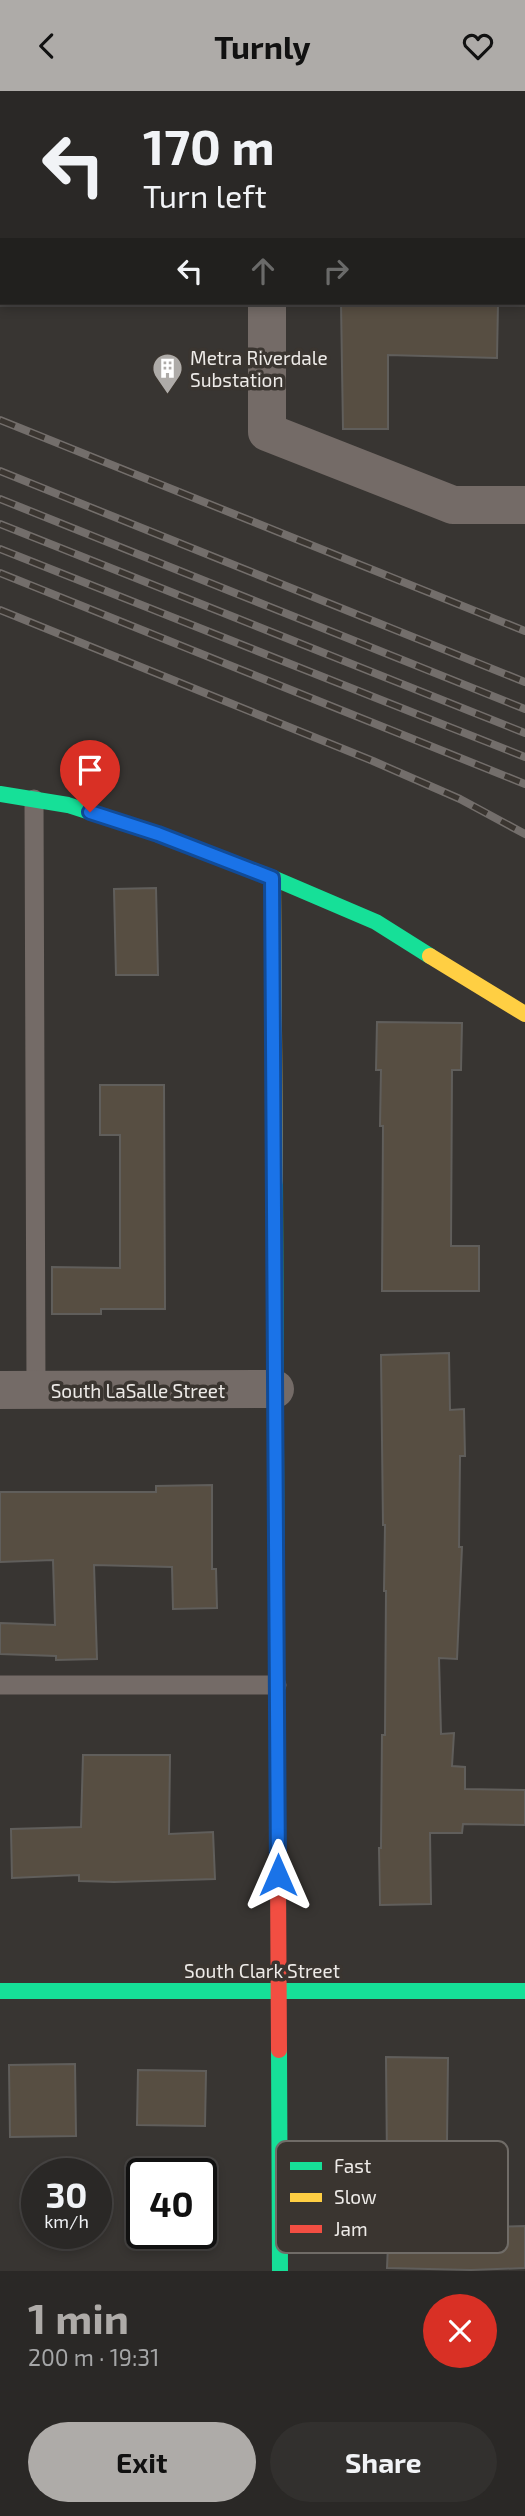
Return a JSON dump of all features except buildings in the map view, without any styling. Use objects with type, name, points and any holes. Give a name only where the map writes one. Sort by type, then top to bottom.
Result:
[{"type":"street","points":[[267,305],[267,432],[453,505],[525,505]]},
{"type":"street","points":[[0,794],[68,805],[158,834],[272,878],[376,922],[525,1014]]},
{"type":"street","points":[[272,878],[279,2141]]},
{"type":"street","name":"South LaSalle Street","points":[[18,1390],[275,1389]]},
{"type":"street","name":"South Clark Street","points":[[0,1991],[525,1991]]},
{"type":"street","points":[[280,2253],[280,2271]]},
{"type":"lane","points":[[18,1390],[34,799]]},
{"type":"lane","points":[[0,1685],[277,1685]]},
{"type":"railway","points":[[0,420],[525,631]]},
{"type":"railway","points":[[0,471],[525,682]]},
{"type":"railway","points":[[0,499],[525,709]]},
{"type":"railway","points":[[0,524],[525,733]]},
{"type":"railway","points":[[0,549],[525,757]]},
{"type":"railway","points":[[0,573],[525,784]]},
{"type":"railway","points":[[0,610],[373,761],[460,799],[525,834]]},
{"type":"traffic: fast","points":[[0,794],[68,805],[158,834],[273,878],[376,922],[430,956]]},
{"type":"traffic: fast","points":[[275,1181],[277,1703]]},
{"type":"traffic: fast","points":[[0,1991],[525,1991]]},
{"type":"traffic: fast","points":[[279,2050],[279,2141]]},
{"type":"traffic: fast","points":[[280,2253],[280,2271]]},
{"type":"traffic: slow","points":[[273,878],[275,1181]]},
{"type":"traffic: slow","points":[[430,956],[525,1014]]},
{"type":"traffic: jam","points":[[277,1703],[279,2050]]},
{"type":"place","name":"Metra Riverdale Substation","points":[[167,395]]},
{"type":"route","points":[[90,812],[158,834],[272,878],[278,1875]]}]
